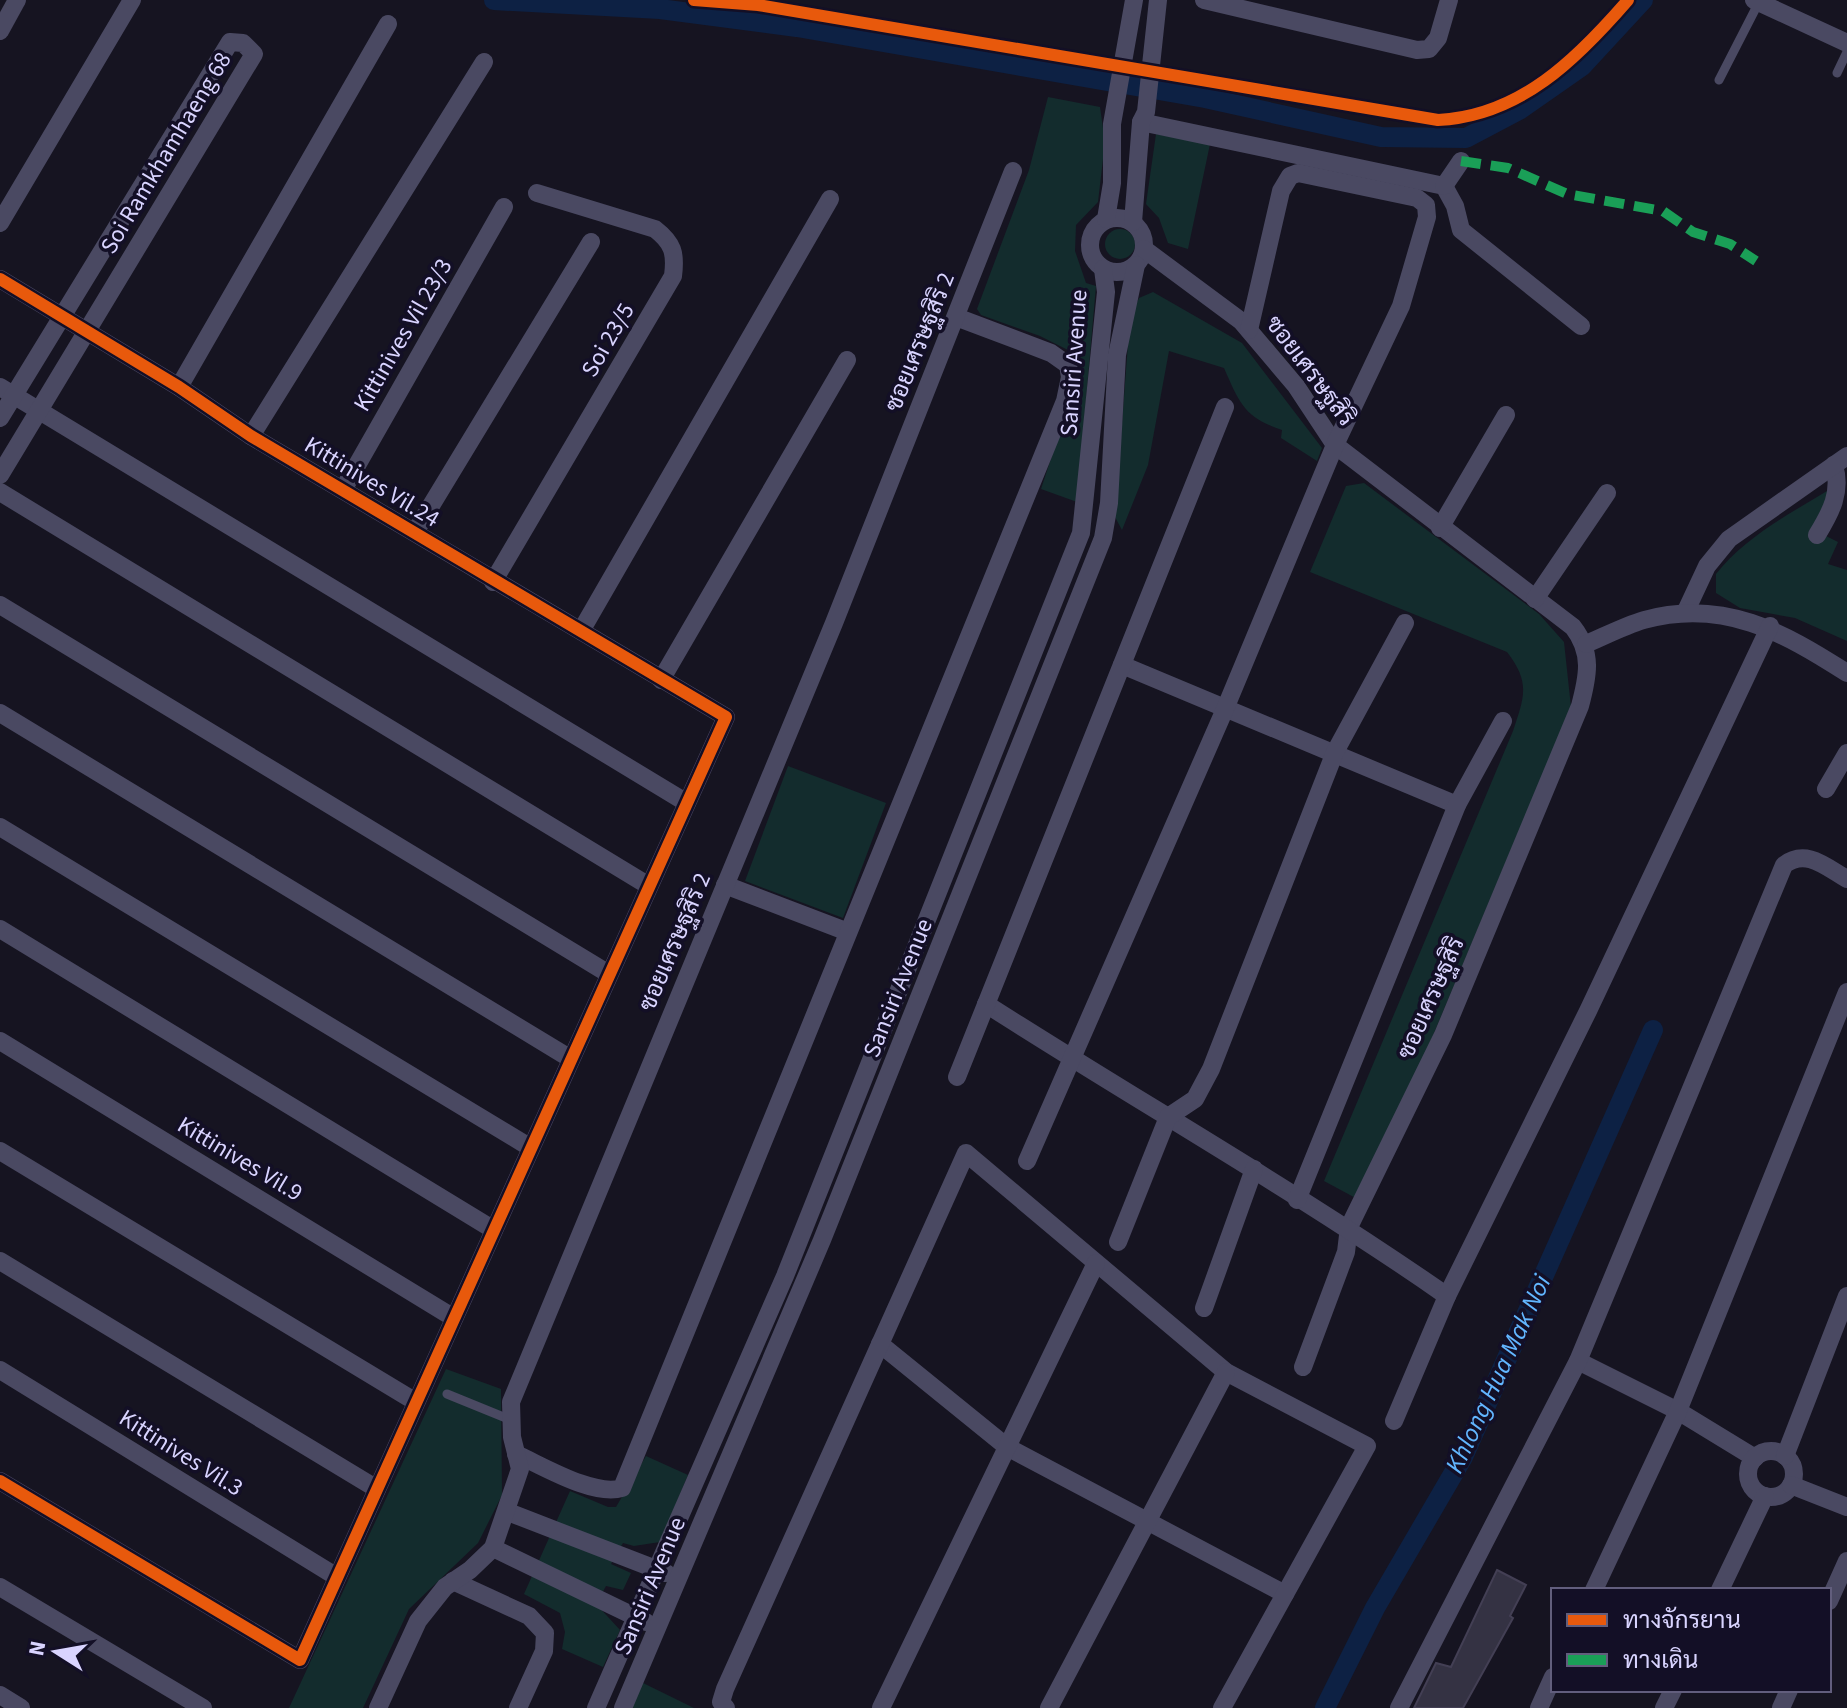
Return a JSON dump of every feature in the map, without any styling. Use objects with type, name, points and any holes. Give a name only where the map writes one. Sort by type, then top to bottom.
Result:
[{"type":"street","points":[[0,31],[17,0]]},
{"type":"street","points":[[0,223],[132,0]]},
{"type":"street","points":[[1134,0],[1112,124],[1112,183],[1106,219],[1090,239],[1092,256],[1103,269],[1121,272],[1140,257],[1144,238],[1133,222],[1158,0]]},
{"type":"street","points":[[1204,0],[1417,50],[1429,49],[1438,38],[1449,0]]},
{"type":"street","points":[[1756,1],[1847,43]]},
{"type":"street","points":[[179,387],[388,24]]},
{"type":"street","name":"Soi Ramkhamhaeng 68","points":[[0,418],[7,391],[61,317],[230,42],[240,41],[254,54],[0,475]]},
{"type":"street","points":[[251,436],[484,62]]},
{"type":"street","points":[[1143,117],[1444,186],[1455,206],[1461,230],[1581,326]]},
{"type":"street","points":[[1444,186],[1461,161]]},
{"type":"street","name":"ซอยเศรษฐสิริ 2","points":[[378,1708],[418,1621],[453,1581],[493,1548],[508,1512],[520,1469],[511,1402],[725,885],[1013,171]]},
{"type":"street","points":[[1027,1161],[1225,709],[1335,445],[1401,306],[1427,217],[1426,205],[1417,198],[1298,173],[1290,176],[1281,191],[1249,330]]},
{"type":"street","name":"Soi 23/5","points":[[493,582],[673,276],[675,257],[670,241],[655,229],[537,193]]},
{"type":"street","points":[[581,631],[830,199]]},
{"type":"street","name":"Kittinives Vil 23/3","points":[[344,488],[504,207]]},
{"type":"street","points":[[1106,219],[1115,217],[1133,222]]},
{"type":"street","points":[[415,532],[591,242]]},
{"type":"street","name":"Sansiri Avenue","points":[[596,1708],[804,1226],[1081,533],[1140,257]]},
{"type":"street","name":"ซอยเศรษฐสิริ","points":[[1140,257],[1212,297],[1249,330],[1296,386],[1335,445],[1573,627],[1586,644],[1589,673],[1580,706],[1443,1035],[1349,1227],[1346,1252],[1303,1367]]},
{"type":"street","name":"Sansiri Avenue","points":[[623,1708],[824,1236],[1103,538],[1109,503],[1102,430],[1106,292],[1103,269]]},
{"type":"street","name":"Kittinives Vil.24","points":[[0,279],[179,387],[251,436],[344,488],[493,582],[726,717],[687,803]]},
{"type":"street","points":[[516,1454],[595,1488],[610,1492],[622,1488],[1065,401],[1070,377],[1068,365],[1051,353],[956,317]]},
{"type":"street","points":[[661,680],[847,360]]},
{"type":"street","points":[[0,1481],[300,1660],[687,803],[7,391]]},
{"type":"street","points":[[957,1077],[1225,407]]},
{"type":"street","points":[[1440,528],[1506,415]]},
{"type":"street","points":[[1817,535],[1831,512],[1838,489],[1841,461]]},
{"type":"street","points":[[1685,613],[1707,566],[1729,539],[1841,461]]},
{"type":"street","points":[[0,492],[649,886]]},
{"type":"street","points":[[1535,599],[1607,493]]},
{"type":"street","points":[[1058,590],[1078,599]]},
{"type":"street","points":[[0,605],[609,974]]},
{"type":"street","points":[[1586,644],[1644,620],[1685,613],[1770,626],[1847,673]]},
{"type":"street","points":[[1118,1242],[1168,1117],[1195,1099],[1211,1069],[1335,752],[1405,623]]},
{"type":"street","points":[[1394,1421],[1447,1296],[1588,1011],[1770,626]]},
{"type":"street","points":[[1122,665],[1457,805]]},
{"type":"street","points":[[0,713],[571,1059]]},
{"type":"street","points":[[1297,1200],[1457,805],[1503,721]]},
{"type":"street","points":[[1826,789],[1847,753]]},
{"type":"street","points":[[0,827],[531,1148]]},
{"type":"street","points":[[1399,1708],[1578,1361],[1784,865],[1794,857],[1809,858],[1847,879]]},
{"type":"street","points":[[725,885],[848,932]]},
{"type":"street","points":[[933,904],[954,912]]},
{"type":"street","points":[[0,929],[494,1230]]},
{"type":"street","points":[[1595,1588],[1678,1411],[1847,992]]},
{"type":"street","points":[[986,1004],[1254,1169],[1297,1200],[1349,1227],[1447,1296]]},
{"type":"street","name":"Kittinives Vil.9","points":[[0,1041],[454,1318]]},
{"type":"street","points":[[0,1151],[416,1402]]},
{"type":"street","points":[[724,1705],[966,1153],[1226,1372],[1367,1446],[1222,1708]]},
{"type":"street","points":[[1204,1308],[1254,1169]]},
{"type":"street","points":[[804,1226],[824,1236]]},
{"type":"street","points":[[0,1261],[377,1489]]},
{"type":"street","points":[[881,1708],[1096,1263]]},
{"type":"street","points":[[1785,1456],[1847,1296]]},
{"type":"street","points":[[880,1344],[1007,1447],[1285,1594]]},
{"type":"street","points":[[1578,1361],[1678,1411],[1755,1458]]},
{"type":"street","name":"Kittinives Vil.3","points":[[0,1370],[337,1577]]},
{"type":"street","points":[[1049,1708],[1226,1372]]},
{"type":"street","points":[[738,1384],[759,1393]]},
{"type":"street","points":[[1767,1451],[1785,1456],[1794,1471],[1791,1485],[1780,1496],[1765,1496],[1749,1480],[1755,1458],[1767,1451]]},
{"type":"street","points":[[1791,1485],[1847,1507]]},
{"type":"street","points":[[1721,1588],[1765,1496]]},
{"type":"street","points":[[508,1512],[679,1579]]},
{"type":"street","points":[[493,1548],[658,1628]]},
{"type":"street","points":[[1831,1597],[1847,1561]]},
{"type":"street","points":[[453,1581],[529,1616],[545,1633],[544,1651],[518,1708]]},
{"type":"street","points":[[0,1587],[203,1708]]},
{"type":"street","points":[[1539,1708],[1551,1681]]},
{"type":"street","points":[[0,1695],[21,1708]]},
{"type":"lane","points":[[1719,80],[1756,1]]},
{"type":"lane","points":[[1837,73],[1847,52]]},
{"type":"lane","points":[[447,1394],[512,1420]]},
{"type":"green space","points":[[1048,97],[1100,107],[1105,142],[1098,202],[1076,225],[1075,251],[1086,283],[1096,286],[1077,502],[1041,489],[1080,370],[1078,355],[1040,336],[981,315],[977,309],[1029,170]]},
{"type":"green space","points":[[1156,134],[1210,144],[1188,249],[1168,243],[1159,218],[1146,204]]},
{"type":"green space","points":[[1120,229],[1126,230],[1134,238],[1134,250],[1126,258],[1120,259],[1114,258],[1106,250],[1105,244],[1106,238],[1114,230]]},
{"type":"green space","points":[[1153,292],[1242,343],[1322,448],[1317,461],[1281,438],[1282,430],[1251,414],[1239,400],[1224,368],[1169,351],[1148,465],[1122,530],[1115,517],[1130,317],[1139,298]]},
{"type":"green space","points":[[1364,483],[1539,614],[1564,642],[1571,707],[1363,1202],[1324,1181],[1513,731],[1523,690],[1520,673],[1507,652],[1310,572],[1346,486]]},
{"type":"green space","points":[[1832,488],[1812,529],[1838,542],[1828,564],[1847,570],[1847,641],[1795,618],[1740,608],[1716,593],[1716,574],[1741,548],[1770,526]]},
{"type":"green space","points":[[788,766],[886,803],[843,918],[745,881]]},
{"type":"green space","points":[[446,1369],[501,1389],[502,1495],[478,1543],[409,1609],[363,1708],[289,1708]]},
{"type":"green space","points":[[646,1456],[688,1475],[660,1542],[634,1546],[623,1543],[611,1564],[631,1573],[623,1590],[606,1586],[596,1604],[620,1630],[603,1667],[562,1649],[565,1632],[560,1613],[524,1594],[570,1491],[608,1507],[616,1507]]},
{"type":"green space","points":[[641,1682],[694,1708],[630,1708]]},
{"type":"building","points":[[1497,1570],[1526,1585],[1510,1616],[1513,1618],[1463,1708],[1414,1708],[1436,1663],[1451,1667]]},
{"type":"waterway","points":[[494,0],[660,9],[797,27],[1205,98],[1381,137],[1466,138],[1519,110],[1582,66],[1643,0]]},
{"type":"waterway","name":"Khlong Hua Mak Noi","points":[[1325,1708],[1375,1608],[1463,1457],[1653,1030]]},
{"type":"marked path","points":[[1461,161],[1508,168],[1567,194],[1663,211],[1693,232],[1730,244],[1756,261]]},
{"type":"cycle path","points":[[694,0],[758,5],[1438,120],[1495,108],[1545,81],[1588,43],[1628,0]]},
{"type":"cycle path","points":[[0,279],[179,387],[251,436],[726,717],[300,1660],[0,1481]]}]
